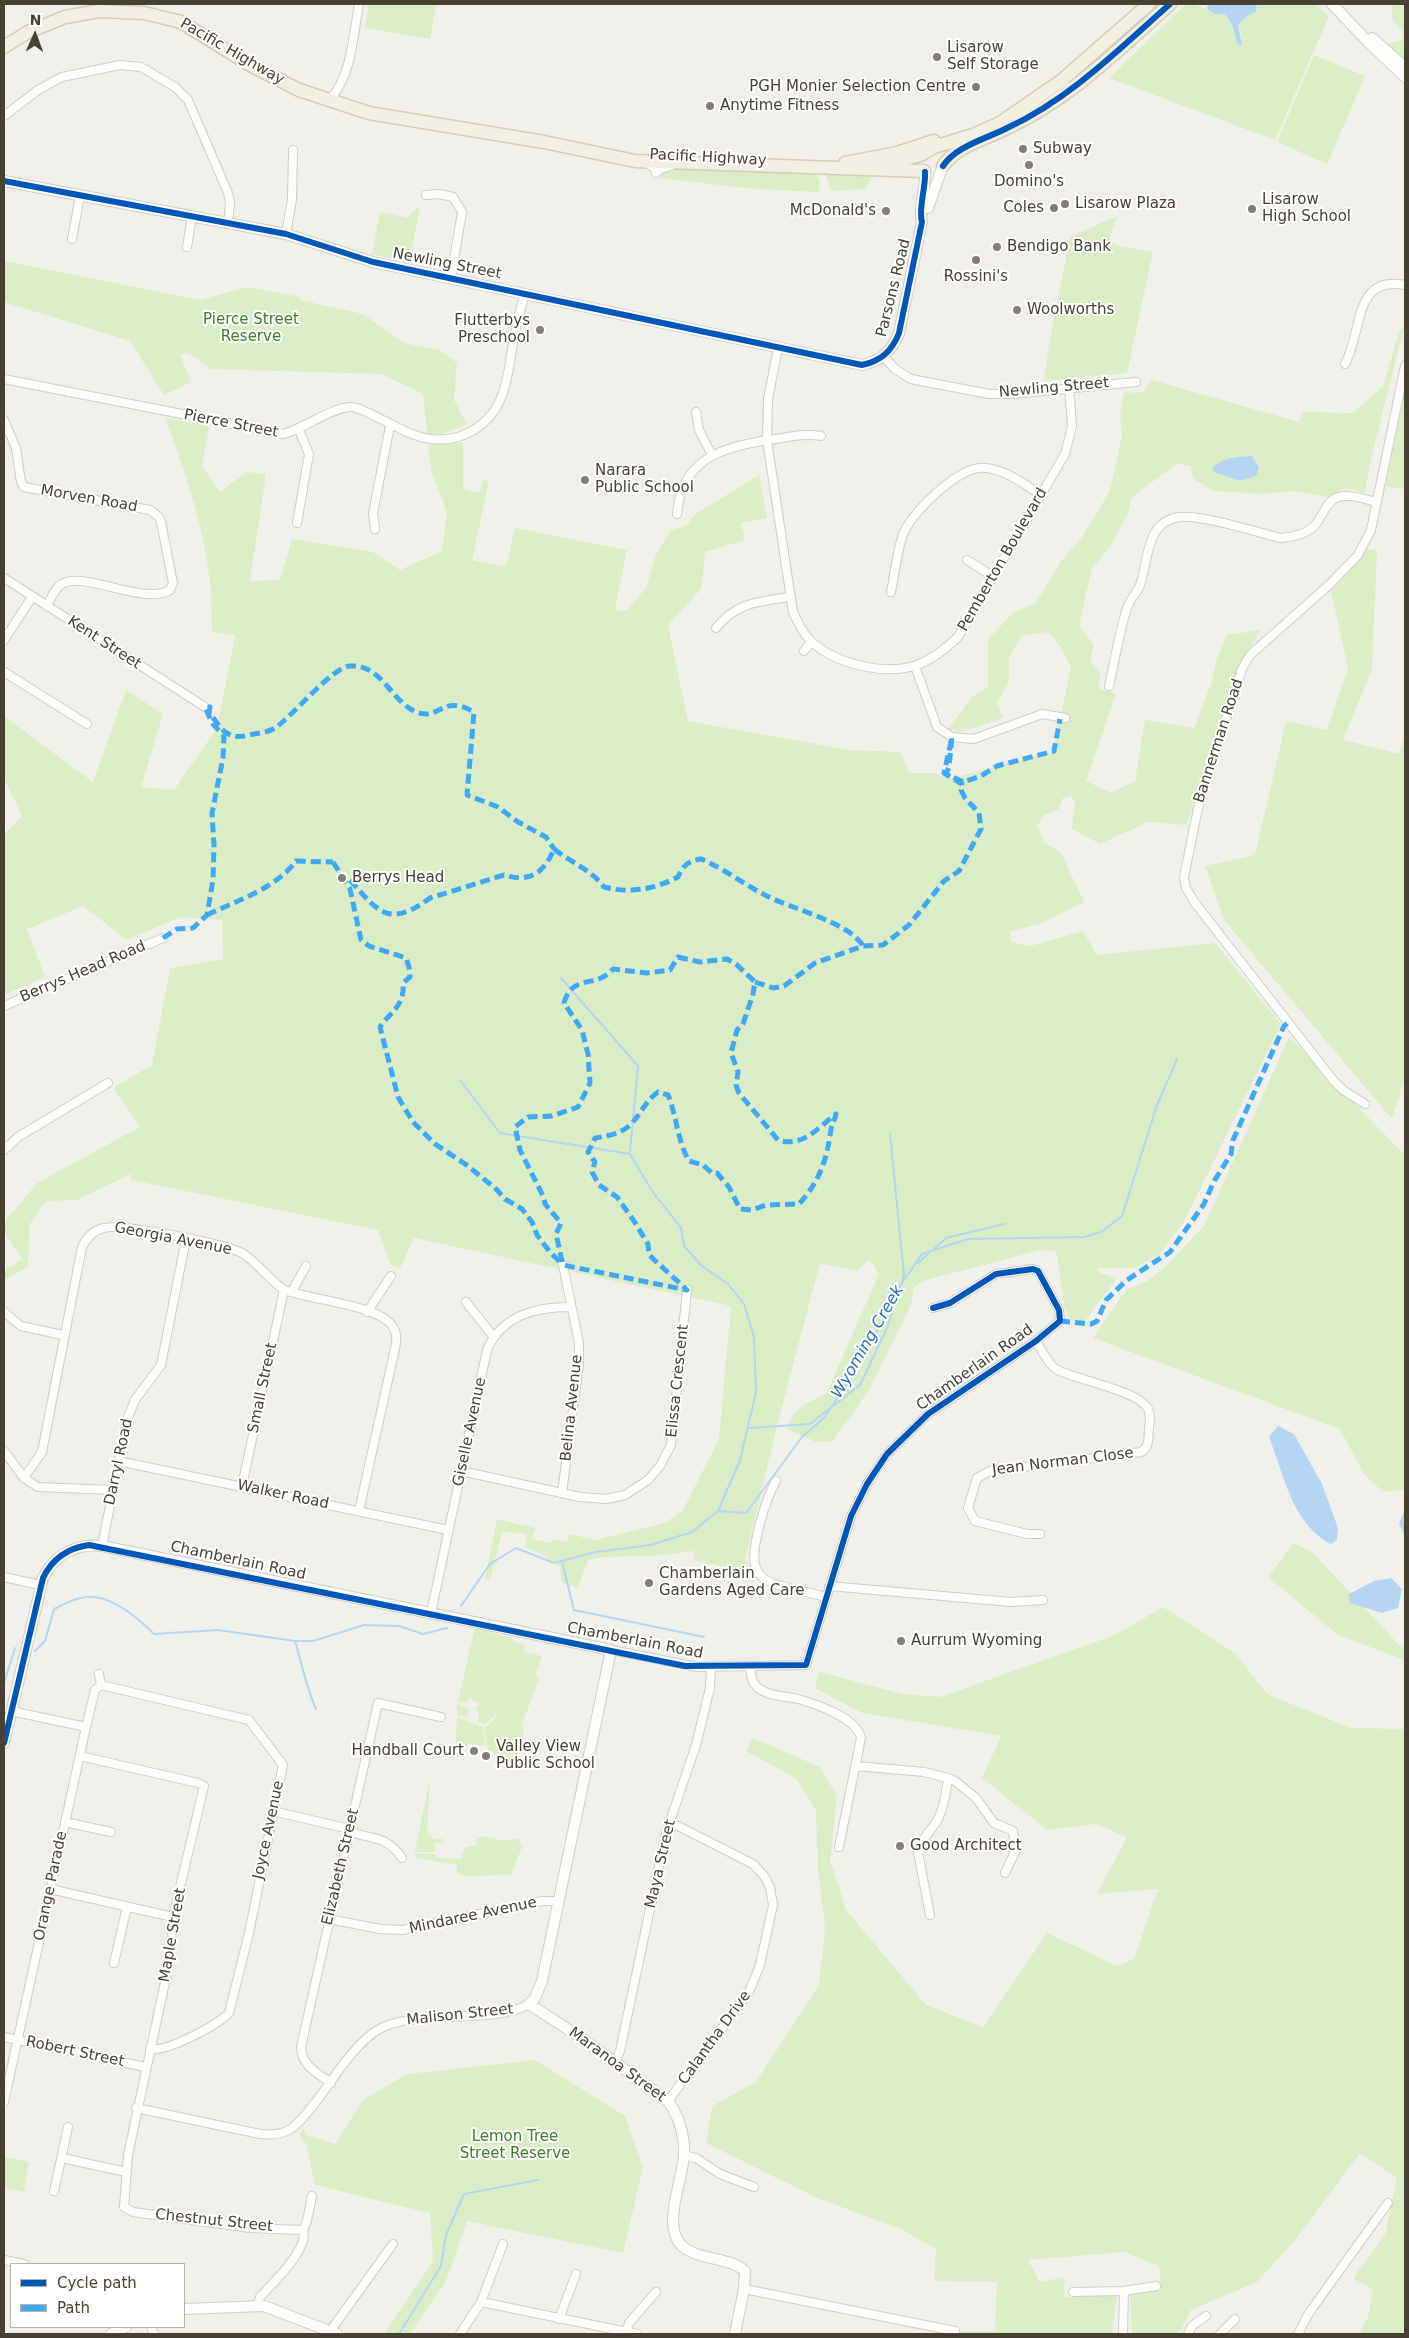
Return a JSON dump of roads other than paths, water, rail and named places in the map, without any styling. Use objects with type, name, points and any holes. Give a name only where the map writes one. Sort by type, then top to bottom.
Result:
[{"type":"main road","name":"Pacific Highway","points":[[4,47],[28,32],[65,17],[99,11],[144,12],[181,22],[278,80],[329,101],[369,113],[665,158],[882,164],[924,153],[934,147],[973,135],[1000,122],[1068,75],[1149,4]]},
{"type":"main road","points":[[942,167],[943,160],[940,154],[935,151],[924,153],[920,164],[924,171],[935,173],[942,167],[951,155],[1013,126],[1063,96],[1099,68],[1170,4]]},
{"type":"main road","points":[[835,164],[897,153],[983,124],[1017,110]]},
{"type":"main road","name":"Pacific Highway","points":[[553,140],[643,162],[924,171]]},
{"type":"street","points":[[329,101],[340,89],[346,75],[359,4]]},
{"type":"street","points":[[1332,4],[1391,59],[1405,77]]},
{"type":"street","points":[[1391,59],[1405,67]]},
{"type":"street","points":[[4,116],[38,90],[62,77],[120,65],[142,67],[176,87],[188,100],[228,193],[230,203],[228,223]]},
{"type":"street","points":[[286,234],[292,200],[293,150]]},
{"type":"street","name":"Parsons Road","points":[[922,222],[926,216],[942,167]]},
{"type":"street","name":"Parsons Road","points":[[884,356],[892,348],[899,333],[922,222],[921,212],[925,192],[924,171]]},
{"type":"street","name":"Newling Street","points":[[4,181],[286,234],[359,259],[862,365],[884,356],[895,369],[911,379],[989,394],[1013,394],[1069,387],[1136,382]]},
{"type":"street","points":[[426,195],[439,194],[453,198],[462,212],[451,277]]},
{"type":"street","points":[[72,238],[80,196]]},
{"type":"street","points":[[186,247],[192,216]]},
{"type":"street","points":[[1346,364],[1366,298],[1380,285],[1393,283],[1405,285]]},
{"type":"street","name":"Pierce Street","points":[[4,380],[283,434],[300,430],[312,422],[350,406],[361,409],[390,426],[425,439],[442,441],[459,438],[487,421],[499,403],[505,386],[515,332],[525,293]]},
{"type":"street","name":"Pemberton Boulevard","points":[[778,348],[768,400],[768,440],[789,598],[795,618],[811,642],[834,656],[856,664],[882,668],[914,666],[938,654],[958,637],[1064,454],[1071,436],[1069,387]]},
{"type":"street","name":"Bannerman Road","points":[[1365,1104],[1342,1090],[1333,1080],[1200,910],[1186,888],[1184,878],[1198,808],[1242,669],[1250,655],[1329,585],[1358,555],[1371,530],[1405,366]]},
{"type":"street","points":[[696,412],[699,430],[712,455]]},
{"type":"street","name":"Morven Road","points":[[4,420],[16,448],[21,482],[24,488],[150,510],[159,517],[163,526],[173,583],[170,590],[156,595],[71,580],[58,586],[47,606]]},
{"type":"street","points":[[375,529],[373,512],[390,426]]},
{"type":"street","points":[[297,523],[309,454],[300,430]]},
{"type":"street","points":[[677,514],[683,484],[712,455],[743,443],[804,434],[821,436]]},
{"type":"street","points":[[891,592],[903,534],[910,520],[943,488],[966,470],[984,467],[997,470],[1041,495]]},
{"type":"street","points":[[1109,686],[1127,607],[1140,585],[1151,539],[1157,529],[1167,522],[1177,517],[1196,518],[1280,538],[1307,531],[1316,524],[1324,510],[1335,498],[1353,496],[1376,502]]},
{"type":"street","points":[[967,560],[994,577]]},
{"type":"street","name":"Kent Street","points":[[4,578],[205,707]]},
{"type":"street","points":[[4,640],[32,597]]},
{"type":"street","points":[[716,628],[732,611],[742,606],[789,598]]},
{"type":"street","points":[[804,651],[811,642]]},
{"type":"street","points":[[914,666],[937,726],[952,736],[974,739],[1042,714],[1065,718]]},
{"type":"street","points":[[4,672],[86,724]]},
{"type":"street","name":"Berrys Head Road","points":[[4,1006],[163,938]]},
{"type":"street","points":[[4,1150],[18,1137],[108,1083]]},
{"type":"street","name":"Georgia Avenue","points":[[24,1478],[42,1452],[63,1335],[82,1247],[92,1233],[104,1228],[119,1226],[224,1246],[239,1252],[284,1290]]},
{"type":"street","name":"Darryl Road","points":[[102,1546],[118,1461],[131,1409],[145,1385],[155,1376],[161,1365],[186,1239]]},
{"type":"street","name":"Belina Avenue","points":[[562,1493],[579,1364],[577,1336],[563,1265]]},
{"type":"street","points":[[292,1291],[306,1266]]},
{"type":"street","name":"Chamberlain Road","points":[[4,1743],[40,1585],[51,1565],[62,1554],[82,1546],[102,1546],[685,1666],[806,1665],[829,1586],[858,1500],[887,1454],[928,1414],[1036,1341],[1060,1321],[1059,1310],[1038,1271],[1033,1270],[996,1274],[950,1303],[933,1308]]},
{"type":"street","points":[[367,1312],[391,1276]]},
{"type":"street","points":[[284,1290],[367,1312],[389,1322],[397,1337],[359,1511]]},
{"type":"street","name":"Small Street","points":[[242,1486],[284,1290]]},
{"type":"street","name":"Elissa Crescent","points":[[461,1471],[598,1499],[625,1495],[648,1480],[667,1456],[673,1435],[687,1290]]},
{"type":"street","points":[[466,1302],[493,1336],[519,1316],[538,1308],[570,1307]]},
{"type":"street","points":[[4,1312],[21,1326],[63,1335]]},
{"type":"street","name":"Giselle Avenue","points":[[431,1613],[488,1350],[493,1336]]},
{"type":"street","name":"Jean Norman Close","points":[[1036,1341],[1054,1367],[1076,1377],[1103,1384],[1141,1402],[1147,1407],[1150,1416],[1148,1442],[1145,1450],[1141,1452],[990,1471],[977,1478],[968,1508],[975,1521],[1027,1534],[1040,1534]]},
{"type":"street","points":[[4,1451],[24,1478],[32,1484],[44,1488],[113,1490]]},
{"type":"street","name":"Walker Road","points":[[118,1461],[448,1530]]},
{"type":"street","points":[[776,1481],[770,1491],[756,1547],[754,1560],[758,1572],[767,1581],[774,1584],[826,1597]]},
{"type":"street","points":[[4,1578],[40,1585]]},
{"type":"street","points":[[829,1586],[1011,1602],[1043,1600]]},
{"type":"street","name":"Malison Street","points":[[136,2108],[260,2134],[278,2134],[296,2125],[362,2043],[378,2030],[389,2025],[514,2010],[529,2004],[535,1998],[542,1981],[611,1650]]},
{"type":"street","points":[[751,1666],[752,1679],[760,1689],[813,1704],[856,1726],[861,1738],[839,1847]]},
{"type":"street","name":"Maya Street","points":[[615,2062],[620,2051],[670,1822],[696,1745],[710,1688],[710,1667]]},
{"type":"street","points":[[99,1674],[101,1685]]},
{"type":"street","name":"Orange Parade","points":[[4,2102],[86,1727],[95,1690],[101,1685]]},
{"type":"street","name":"Joyce Avenue","points":[[101,1685],[249,1720],[283,1765],[249,1933],[229,2013],[199,2033],[157,2050],[150,2049]]},
{"type":"street","name":"Elizabeth Street","points":[[330,2083],[307,2065],[301,2054],[301,2047],[378,1702],[441,1717]]},
{"type":"street","points":[[11,1711],[86,1727]]},
{"type":"street","name":"Maple Street","points":[[80,1756],[203,1785],[204,1788],[173,1918],[170,1959],[136,2108],[126,2172],[124,2204],[126,2210]]},
{"type":"street","points":[[856,1766],[924,1772],[948,1778],[976,1798],[994,1823],[1013,1831],[1016,1850],[1005,1874]]},
{"type":"street","points":[[930,1915],[918,1852],[920,1845],[937,1821],[948,1778]]},
{"type":"street","points":[[273,1811],[387,1841],[402,1858]]},
{"type":"street","points":[[65,1822],[111,1832]]},
{"type":"street","name":"Calantha Drive","points":[[668,2101],[749,1992],[760,1965],[773,1905],[767,1882],[753,1864],[670,1822]]},
{"type":"street","points":[[50,1889],[173,1918]]},
{"type":"street","name":"Mindaree Avenue","points":[[329,1919],[380,1930],[403,1930],[542,1901],[559,1901]]},
{"type":"street","points":[[114,1963],[126,1908]]},
{"type":"street","name":"Maranoa Street","points":[[529,2004],[583,2038],[668,2101],[682,2132],[684,2155],[673,2217],[678,2239],[683,2247],[695,2253],[745,2271],[744,2289]]},
{"type":"street","name":"Robert Street","points":[[4,2037],[145,2067]]},
{"type":"street","points":[[54,2191],[68,2127]]},
{"type":"street","points":[[684,2155],[696,2158],[720,2174],[754,2186]]},
{"type":"street","points":[[62,2158],[126,2172]]},
{"type":"street","points":[[258,2306],[260,2298],[299,2251],[312,2196]]},
{"type":"street","points":[[1298,2334],[1309,2313],[1388,2203]]},
{"type":"street","name":"Chestnut Street","points":[[126,2210],[250,2228],[303,2230]]},
{"type":"street","points":[[185,2309],[258,2306],[270,2308],[332,2333],[393,2244]]},
{"type":"street","points":[[460,2334],[481,2302],[503,2244]]},
{"type":"street","points":[[4,2260],[19,2263]]},
{"type":"street","points":[[559,2319],[576,2274]]},
{"type":"street","points":[[1073,2292],[1124,2291],[1156,2286]]},
{"type":"street","points":[[735,2334],[744,2289],[955,2331]]},
{"type":"street","points":[[1123,2334],[1124,2291]]},
{"type":"street","points":[[626,2332],[629,2323],[656,2292]]},
{"type":"street","points":[[481,2302],[636,2334]]},
{"type":"street","points":[[1188,2334],[1192,2326],[1206,2316]]},
{"type":"street","points":[[1220,2334],[1235,2319]]},
{"type":"street","points":[[111,2334],[124,2328]]},
{"type":"water","points":[[1211,4],[1257,4],[1256,12],[1247,16],[1238,25],[1242,45],[1238,45],[1227,17],[1224,14],[1214,14],[1206,8]]},
{"type":"water","points":[[1252,456],[1259,467],[1256,476],[1240,481],[1214,472],[1213,468],[1216,464],[1231,458]]},
{"type":"water","points":[[1278,1426],[1294,1434],[1322,1484],[1338,1528],[1337,1540],[1331,1544],[1307,1524],[1291,1497],[1269,1437]]},
{"type":"water","points":[[1405,1510],[1405,1537],[1399,1523]]},
{"type":"water","points":[[1391,1578],[1402,1589],[1398,1608],[1382,1613],[1350,1603],[1349,1594],[1374,1581]]},
{"type":"waterway","points":[[561,978],[638,1066],[630,1153]]},
{"type":"waterway","name":"Wyoming Creek","points":[[461,1606],[490,1564],[516,1548],[554,1563],[596,1552],[651,1545],[692,1532],[718,1511],[746,1513],[802,1437],[824,1418],[862,1361],[893,1296],[922,1254],[968,1239],[1084,1237],[1101,1232],[1122,1216],[1156,1108],[1177,1059]]},
{"type":"waterway","points":[[460,1080],[500,1133],[630,1154]]},
{"type":"waterway","points":[[890,1134],[904,1275],[902,1283]]},
{"type":"waterway","points":[[630,1154],[652,1191],[681,1228],[684,1246],[702,1266],[728,1284],[744,1304],[754,1337],[756,1392],[740,1460],[718,1511]]},
{"type":"waterway","points":[[933,1250],[946,1238],[1004,1224]]},
{"type":"waterway","name":"Wyoming Creek","points":[[918,1263],[929,1253]]},
{"type":"waterway","points":[[833,1406],[860,1385],[887,1328],[900,1287]]},
{"type":"waterway","points":[[749,1428],[810,1424],[829,1409]]},
{"type":"waterway","points":[[562,1562],[574,1610],[704,1637]]},
{"type":"waterway","name":"Wyoming Creek","points":[[35,1651],[45,1641],[54,1609],[86,1597],[100,1598],[117,1605],[134,1616],[154,1634],[218,1630],[295,1641],[313,1641],[364,1625],[399,1626],[423,1634],[447,1628]]},
{"type":"waterway","points":[[295,1641],[316,1709]]},
{"type":"waterway","name":"Wyoming Creek","points":[[4,1683],[15,1648]]},
{"type":"waterway","points":[[399,2334],[441,2266],[446,2235],[464,2194],[538,2180]]},
{"type":"place","name":"Lisarow Self Storage","points":[[937,57]]},
{"type":"place","name":"PGH Monier Selection Centre","points":[[976,87]]},
{"type":"place","name":"Anytime Fitness","points":[[710,106]]},
{"type":"place","name":"Subway","points":[[1023,149]]},
{"type":"place","name":"Domino's","points":[[1029,165]]},
{"type":"place","name":"Lisarow Plaza","points":[[1065,204]]},
{"type":"place","name":"Coles","points":[[1054,208]]},
{"type":"place","name":"Lisarow High School","points":[[1252,209]]},
{"type":"place","name":"McDonald's","points":[[886,211]]},
{"type":"place","name":"Bendigo Bank","points":[[997,247]]},
{"type":"place","name":"Rossini's","points":[[976,260]]},
{"type":"place","name":"Woolworths","points":[[1017,310]]},
{"type":"place","name":"Flutterbys Preschool","points":[[540,330]]},
{"type":"place","name":"Narara Public School","points":[[585,480]]},
{"type":"place","name":"Berrys Head","points":[[342,878]]},
{"type":"place","name":"Chamberlain Gardens Aged Care","points":[[649,1583]]},
{"type":"place","name":"Aurrum Wyoming","points":[[901,1641]]},
{"type":"place","name":"Handball Court","points":[[474,1751]]},
{"type":"place","name":"Valley View Public School","points":[[486,1756]]},
{"type":"place","name":"Good Architect","points":[[900,1846]]},
{"type":"park label","name":"Pierce Street Reserve","points":[[251,328]]},
{"type":"park label","name":"Lemon Tree Street Reserve","points":[[515,2146]]}]
